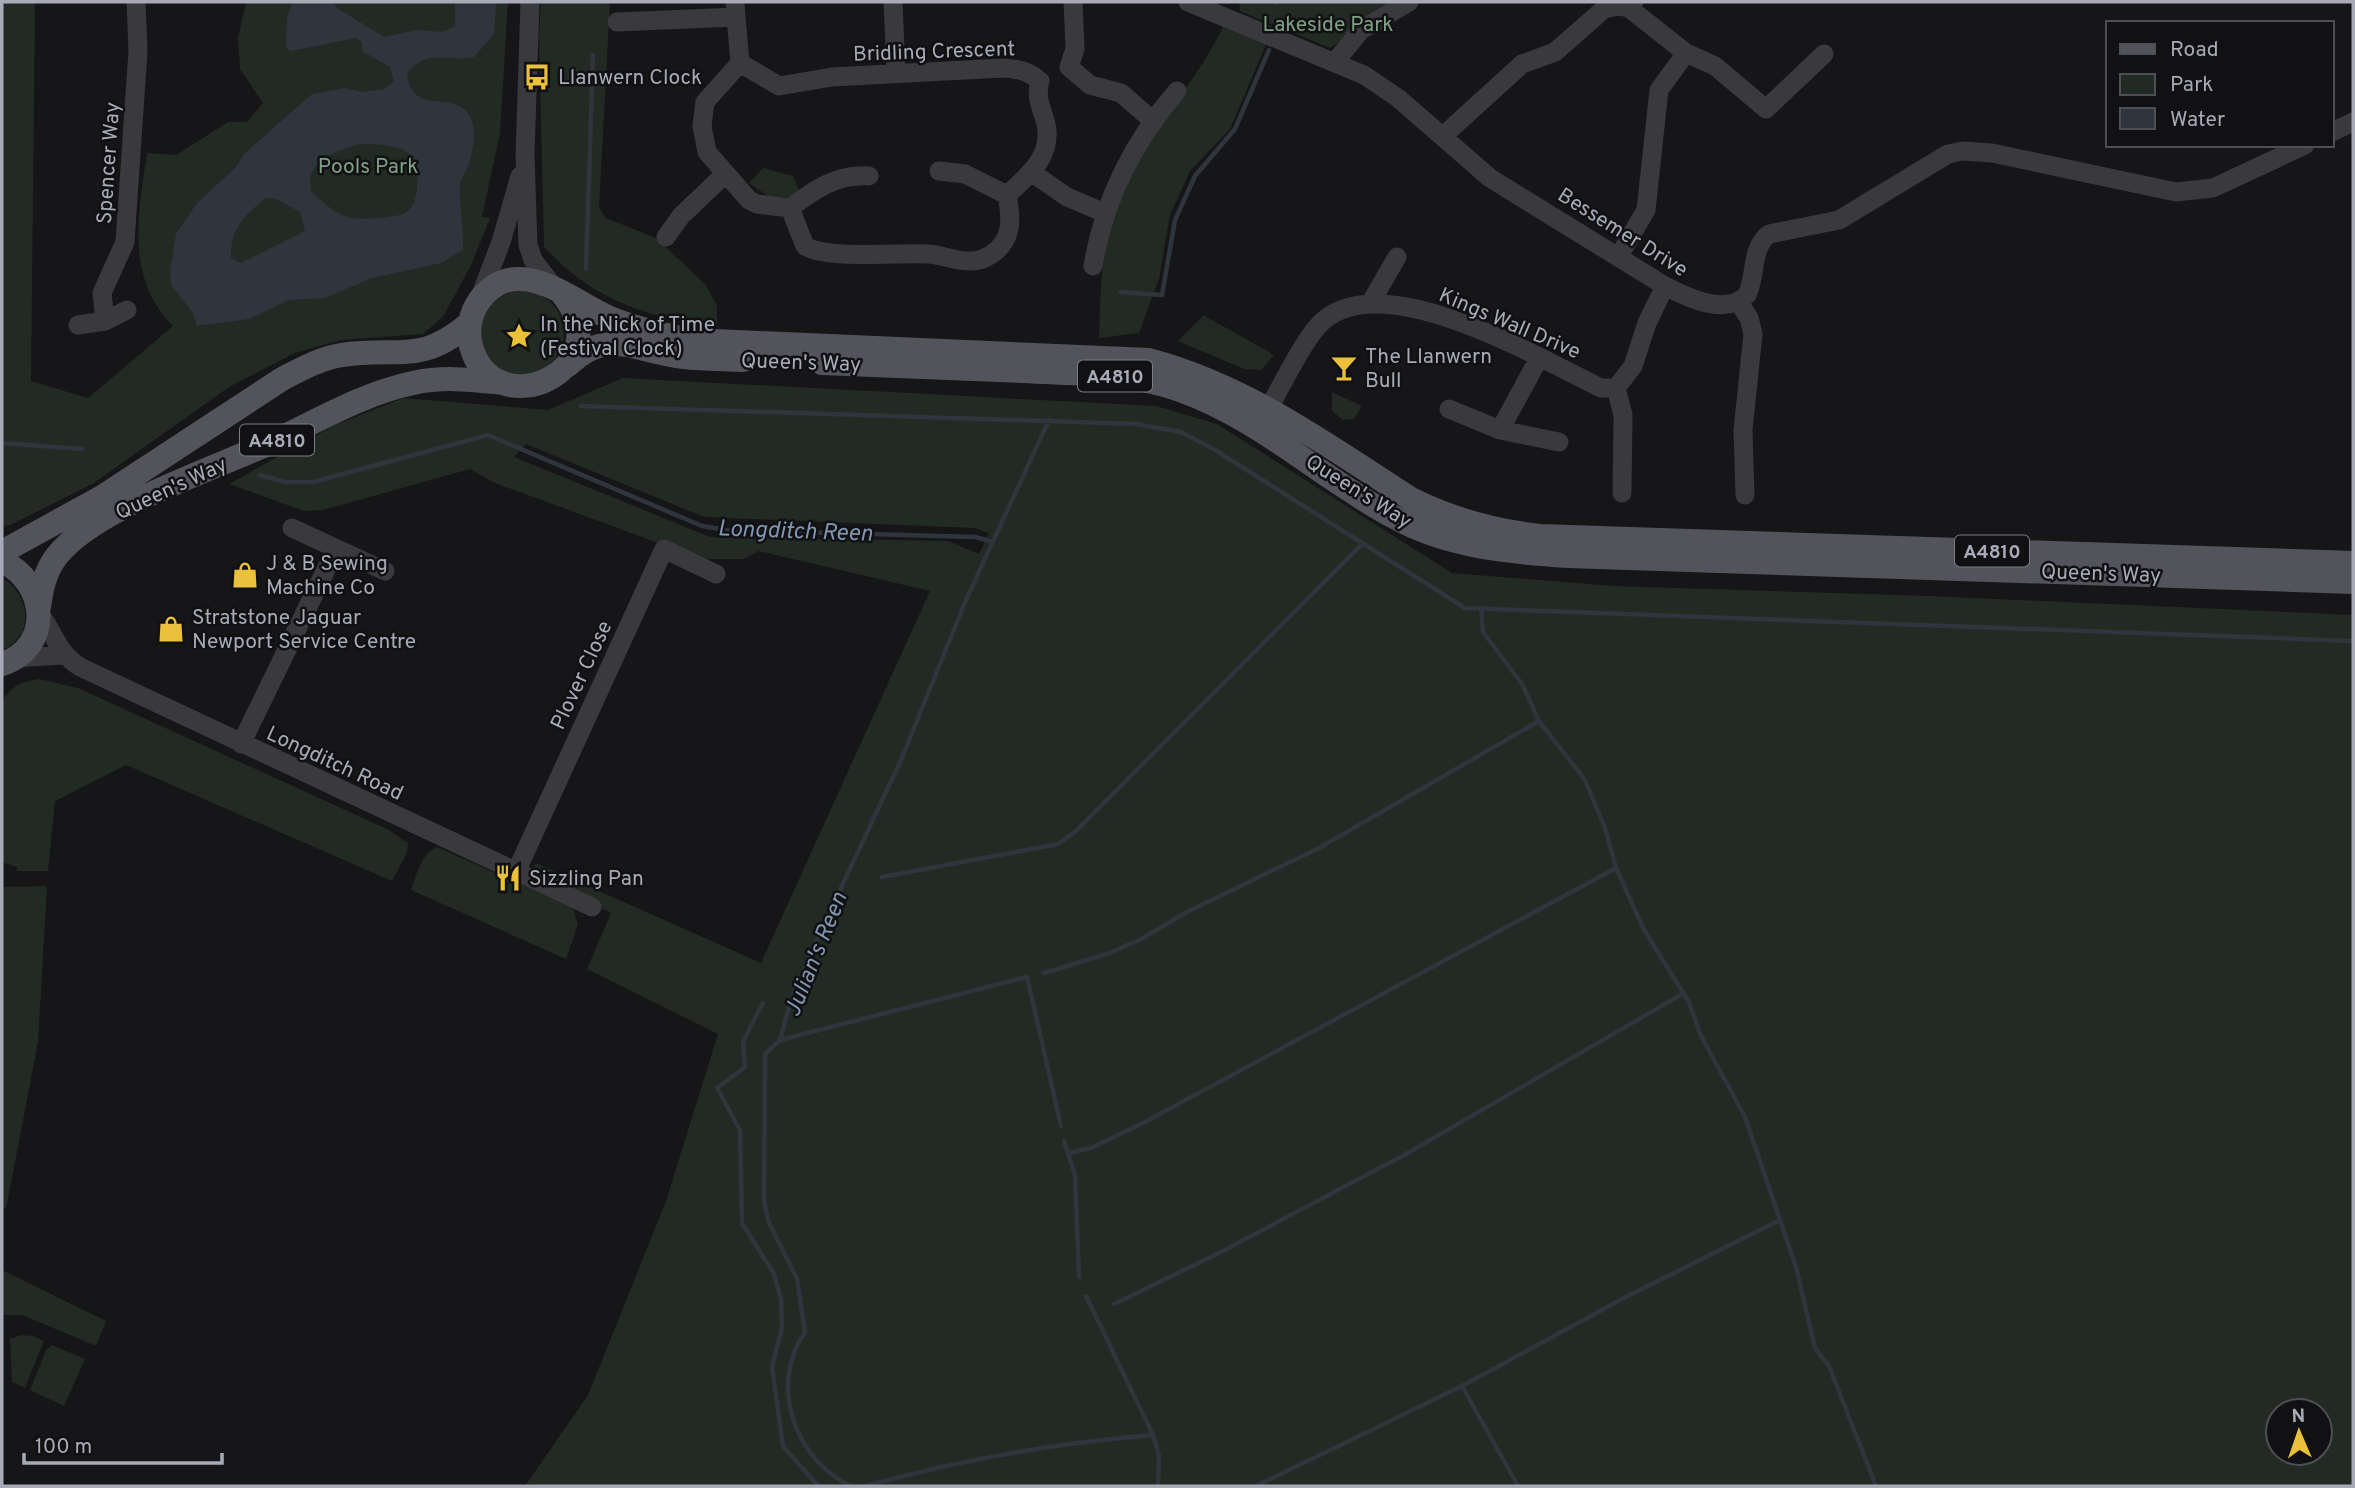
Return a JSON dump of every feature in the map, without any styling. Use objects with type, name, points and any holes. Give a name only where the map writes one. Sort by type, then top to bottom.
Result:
[{"type":"main road","name":"Queen's Way","points":[[2,552],[102,497],[174,453],[282,379],[310,365],[340,355],[422,351],[438,347],[474,313],[501,282],[516,278],[533,278],[582,305],[629,326],[692,340],[1149,360],[1184,369],[1411,499],[1440,513],[1499,531],[1540,536],[2353,563]]},
{"type":"main road","points":[[557,289],[577,318],[578,333],[570,361],[560,373]]},
{"type":"main road","points":[[474,313],[473,354],[481,366],[504,383]]},
{"type":"main road","name":"Queen's Way","points":[[6,663],[32,638],[43,581],[51,563],[63,548],[93,525],[153,495],[388,389],[445,378],[533,386],[560,373],[583,351],[601,343],[624,344],[682,357],[1129,377],[1158,382],[1264,417],[1393,517],[1427,532],[1484,548],[1568,556],[2353,582]]},
{"type":"main road","points":[[2,561],[18,569],[29,581],[39,610]]},
{"type":"street","name":"Spencer Way","points":[[104,321],[102,293],[125,242],[138,51],[136,2]]},
{"type":"street","points":[[530,2],[525,155],[528,245],[533,260],[557,289]]},
{"type":"street","points":[[893,2],[896,74]]},
{"type":"street","points":[[1007,195],[1040,163],[1048,137],[1038,101],[1040,81],[1069,67],[1074,49],[1073,2]]},
{"type":"street","name":"Bessemer Drive","points":[[1188,2],[1335,62],[1380,85],[1490,177],[1665,286],[1695,301],[1723,304],[1738,301]]},
{"type":"street","points":[[1335,62],[1361,30],[1409,2]]},
{"type":"street","points":[[1443,136],[1522,64],[1537,61],[1555,52],[1604,9],[1631,5],[1686,53],[1715,66],[1766,109],[1824,54]]},
{"type":"street","points":[[617,22],[735,9],[740,63],[710,93],[702,113],[707,152],[724,175],[757,204],[790,208],[828,182],[854,175],[869,176]]},
{"type":"street","points":[[1619,256],[1646,210],[1659,90],[1686,53]]},
{"type":"street","name":"Bridling Crescent","points":[[740,63],[779,86],[832,77],[1014,69],[1024,71],[1040,81]]},
{"type":"street","points":[[1069,67],[1090,85],[1121,93],[1152,120]]},
{"type":"street","points":[[1093,267],[1105,213],[1121,174],[1152,120],[1177,91]]},
{"type":"street","points":[[2334,131],[2353,122]]},
{"type":"street","points":[[1745,495],[1743,430],[1753,334],[1749,318],[1738,301],[1750,288],[1756,251],[1766,237],[1781,230],[1827,225],[1839,220],[1948,154],[1963,151],[1992,153],[2176,192],[2213,188],[2301,147]]},
{"type":"street","points":[[474,313],[501,242],[525,155]]},
{"type":"street","points":[[939,171],[965,174],[1007,195]]},
{"type":"street","points":[[1031,173],[1067,197],[1105,213]]},
{"type":"street","points":[[666,237],[681,216],[724,175]]},
{"type":"street","points":[[790,208],[794,213],[799,237],[813,251],[887,256],[925,253],[971,261],[995,252],[1005,241],[1010,222],[1007,195]]},
{"type":"street","points":[[1371,302],[1397,257]]},
{"type":"street","points":[[1622,493],[1623,415],[1616,388],[1633,366],[1647,323],[1665,286]]},
{"type":"street","name":"Kings Wall Drive","points":[[1264,417],[1321,322],[1351,304],[1371,302],[1433,313],[1539,358],[1601,388],[1616,388]]},
{"type":"street","points":[[78,325],[104,321],[127,310]]},
{"type":"street","points":[[1500,430],[1539,358]]},
{"type":"street","points":[[1449,409],[1500,430],[1559,442]]},
{"type":"street","points":[[292,528],[384,570]]},
{"type":"street","points":[[241,744],[336,548]]},
{"type":"street","name":"Plover Close","points":[[516,872],[664,549],[716,574]]},
{"type":"street","points":[[6,663],[62,655],[51,628],[39,610]]},
{"type":"street","name":"Longditch Road","points":[[62,655],[104,680],[593,907]]},
{"type":"green space","name":"Pools Park","points":[[2,2],[35,2],[31,381],[88,398],[173,326],[147,287],[141,266],[139,222],[147,153],[176,155],[228,122],[247,122],[263,103],[240,69],[238,38],[246,2],[508,2],[500,133],[482,217],[490,218],[472,263],[443,317],[423,334],[341,340],[295,353],[229,387],[94,483],[10,525],[2,526]]},
{"type":"green space","points":[[541,2],[610,2],[599,208],[606,218],[656,238],[705,284],[717,306],[717,326],[667,317],[623,303],[582,281],[544,247],[539,36]]},
{"type":"green space","name":"Lakeside Park","points":[[1239,2],[1399,2],[1330,48],[1240,11]]},
{"type":"green space","points":[[1225,23],[1267,42],[1230,129],[1190,171],[1170,215],[1159,279],[1139,333],[1099,338],[1103,261],[1115,204],[1147,144],[1214,45]]},
{"type":"green space","points":[[763,168],[793,176],[800,192],[792,198],[768,196],[749,183]]},
{"type":"green space","points":[[522,291],[538,294],[552,303],[561,317],[564,333],[561,349],[552,363],[538,372],[522,375],[506,372],[492,363],[483,349],[480,333],[483,317],[492,303],[506,294]]},
{"type":"green space","points":[[1204,315],[1274,355],[1261,370],[1244,369],[1178,341]]},
{"type":"green space","points":[[623,378],[1156,406],[1217,424],[1452,573],[1613,586],[1930,596],[2353,615],[2353,1486],[525,1486],[588,1395],[666,1201],[718,1034],[587,969],[611,913],[531,873],[536,863],[761,963],[930,591],[759,551],[743,559],[702,559],[495,483],[470,469],[323,510],[304,511],[229,484],[333,426],[403,398],[548,410]],"holes":[[[526,444],[704,517],[974,528],[989,533],[979,554],[948,541],[710,537],[514,457]]]},
{"type":"green space","points":[[1332,392],[1362,406],[1354,419],[1343,420],[1332,411]]},
{"type":"green space","points":[[2,578],[19,594],[25,615],[20,635],[13,644],[2,650]]},
{"type":"green space","points":[[39,679],[78,688],[389,830],[408,843],[407,853],[392,881],[126,765],[55,801],[48,871],[17,871],[17,867],[2,862],[2,703],[17,686]]},
{"type":"green space","points":[[437,847],[573,908],[578,925],[566,959],[411,890],[423,859]]},
{"type":"green space","points":[[47,886],[38,1042],[6,1209],[2,1208],[2,887]]},
{"type":"green space","points":[[2,1270],[106,1321],[96,1346],[22,1315],[2,1315]]},
{"type":"green space","points":[[21,1335],[44,1341],[25,1388],[12,1382],[10,1339]]},
{"type":"green space","points":[[52,1345],[85,1359],[64,1406],[30,1390],[46,1350]]},
{"type":"water","points":[[293,2],[333,2],[337,8],[384,37],[417,30],[442,32],[455,26],[455,2],[496,2],[494,34],[474,57],[430,58],[422,61],[407,74],[410,87],[423,99],[459,106],[470,117],[474,140],[467,169],[460,184],[463,250],[441,263],[372,278],[325,298],[289,300],[249,319],[197,326],[193,313],[171,285],[170,271],[176,234],[197,203],[235,168],[245,153],[312,94],[344,88],[363,92],[384,89],[394,81],[390,67],[362,51],[362,42],[356,38],[291,51],[286,48],[287,16]],"holes":[[[359,144],[390,146],[402,149],[411,156],[416,170],[417,187],[414,202],[406,212],[391,217],[353,218],[329,207],[311,191],[310,175],[319,163],[338,151]],[[266,198],[276,199],[300,212],[305,231],[241,263],[231,258],[236,231],[245,217]]]},
{"type":"waterway","points":[[1121,292],[1162,295],[1175,220],[1195,176],[1235,129],[1269,50]]},
{"type":"waterway","points":[[586,269],[593,55]]},
{"type":"waterway","points":[[581,406],[1136,424],[1181,432],[1215,450],[1465,608],[2353,641]]},
{"type":"waterway","name":"Julian's Reen","points":[[851,1486],[831,1474],[815,1458],[802,1440],[793,1419],[789,1375],[794,1353],[805,1332],[797,1279],[769,1223],[764,1202],[765,1054],[780,1040],[790,1003],[819,935],[901,760],[966,600],[1049,420]]},
{"type":"waterway","name":"Longditch Reen","points":[[260,475],[285,482],[313,482],[488,435],[702,526],[726,530],[975,537],[993,542]]},
{"type":"waterway","points":[[2,443],[82,449]]},
{"type":"waterway","points":[[882,877],[1058,844],[1076,831],[1363,543]]},
{"type":"waterway","points":[[1481,608],[1483,632],[1522,684],[1539,721],[1585,780],[1605,828],[1616,868],[1644,930],[1689,1002],[1700,1034],[1745,1117],[1796,1267],[1815,1348],[1829,1366],[1876,1486]]},
{"type":"waterway","points":[[1044,973],[1110,953],[1141,939],[1187,912],[1319,848],[1539,721]]},
{"type":"waterway","points":[[1068,1153],[1091,1148],[1143,1123],[1616,868]]},
{"type":"waterway","points":[[780,1040],[1027,977],[1061,1126]]},
{"type":"waterway","points":[[1114,1304],[1221,1252],[1406,1154],[1684,993]]},
{"type":"waterway","points":[[763,1003],[743,1041],[745,1067],[717,1088],[740,1130],[742,1223],[774,1274],[781,1299],[782,1328],[772,1367],[783,1446],[818,1486]]},
{"type":"waterway","points":[[1064,1141],[1075,1175],[1079,1277]]},
{"type":"waterway","points":[[1256,1486],[1462,1386],[1624,1298],[1780,1220]]},
{"type":"waterway","points":[[1086,1296],[1153,1435],[1159,1456],[1158,1486]]},
{"type":"waterway","points":[[1462,1386],[1518,1486]]},
{"type":"waterway","points":[[866,1486],[1008,1454],[1153,1435]]},
{"type":"place","name":"Llanwern Clock","points":[[537,77]]},
{"type":"place","name":"In the Nick of Time (Festival Clock)","points":[[519,336]]},
{"type":"place","name":"The Llanwern Bull","points":[[1344,368]]},
{"type":"place","name":"J & B Sewing Machine Co","points":[[245,575]]},
{"type":"place","name":"Stratstone Jaguar Newport Service Centre","points":[[171,629]]},
{"type":"place","name":"Sizzling Pan","points":[[508,878]]}]
